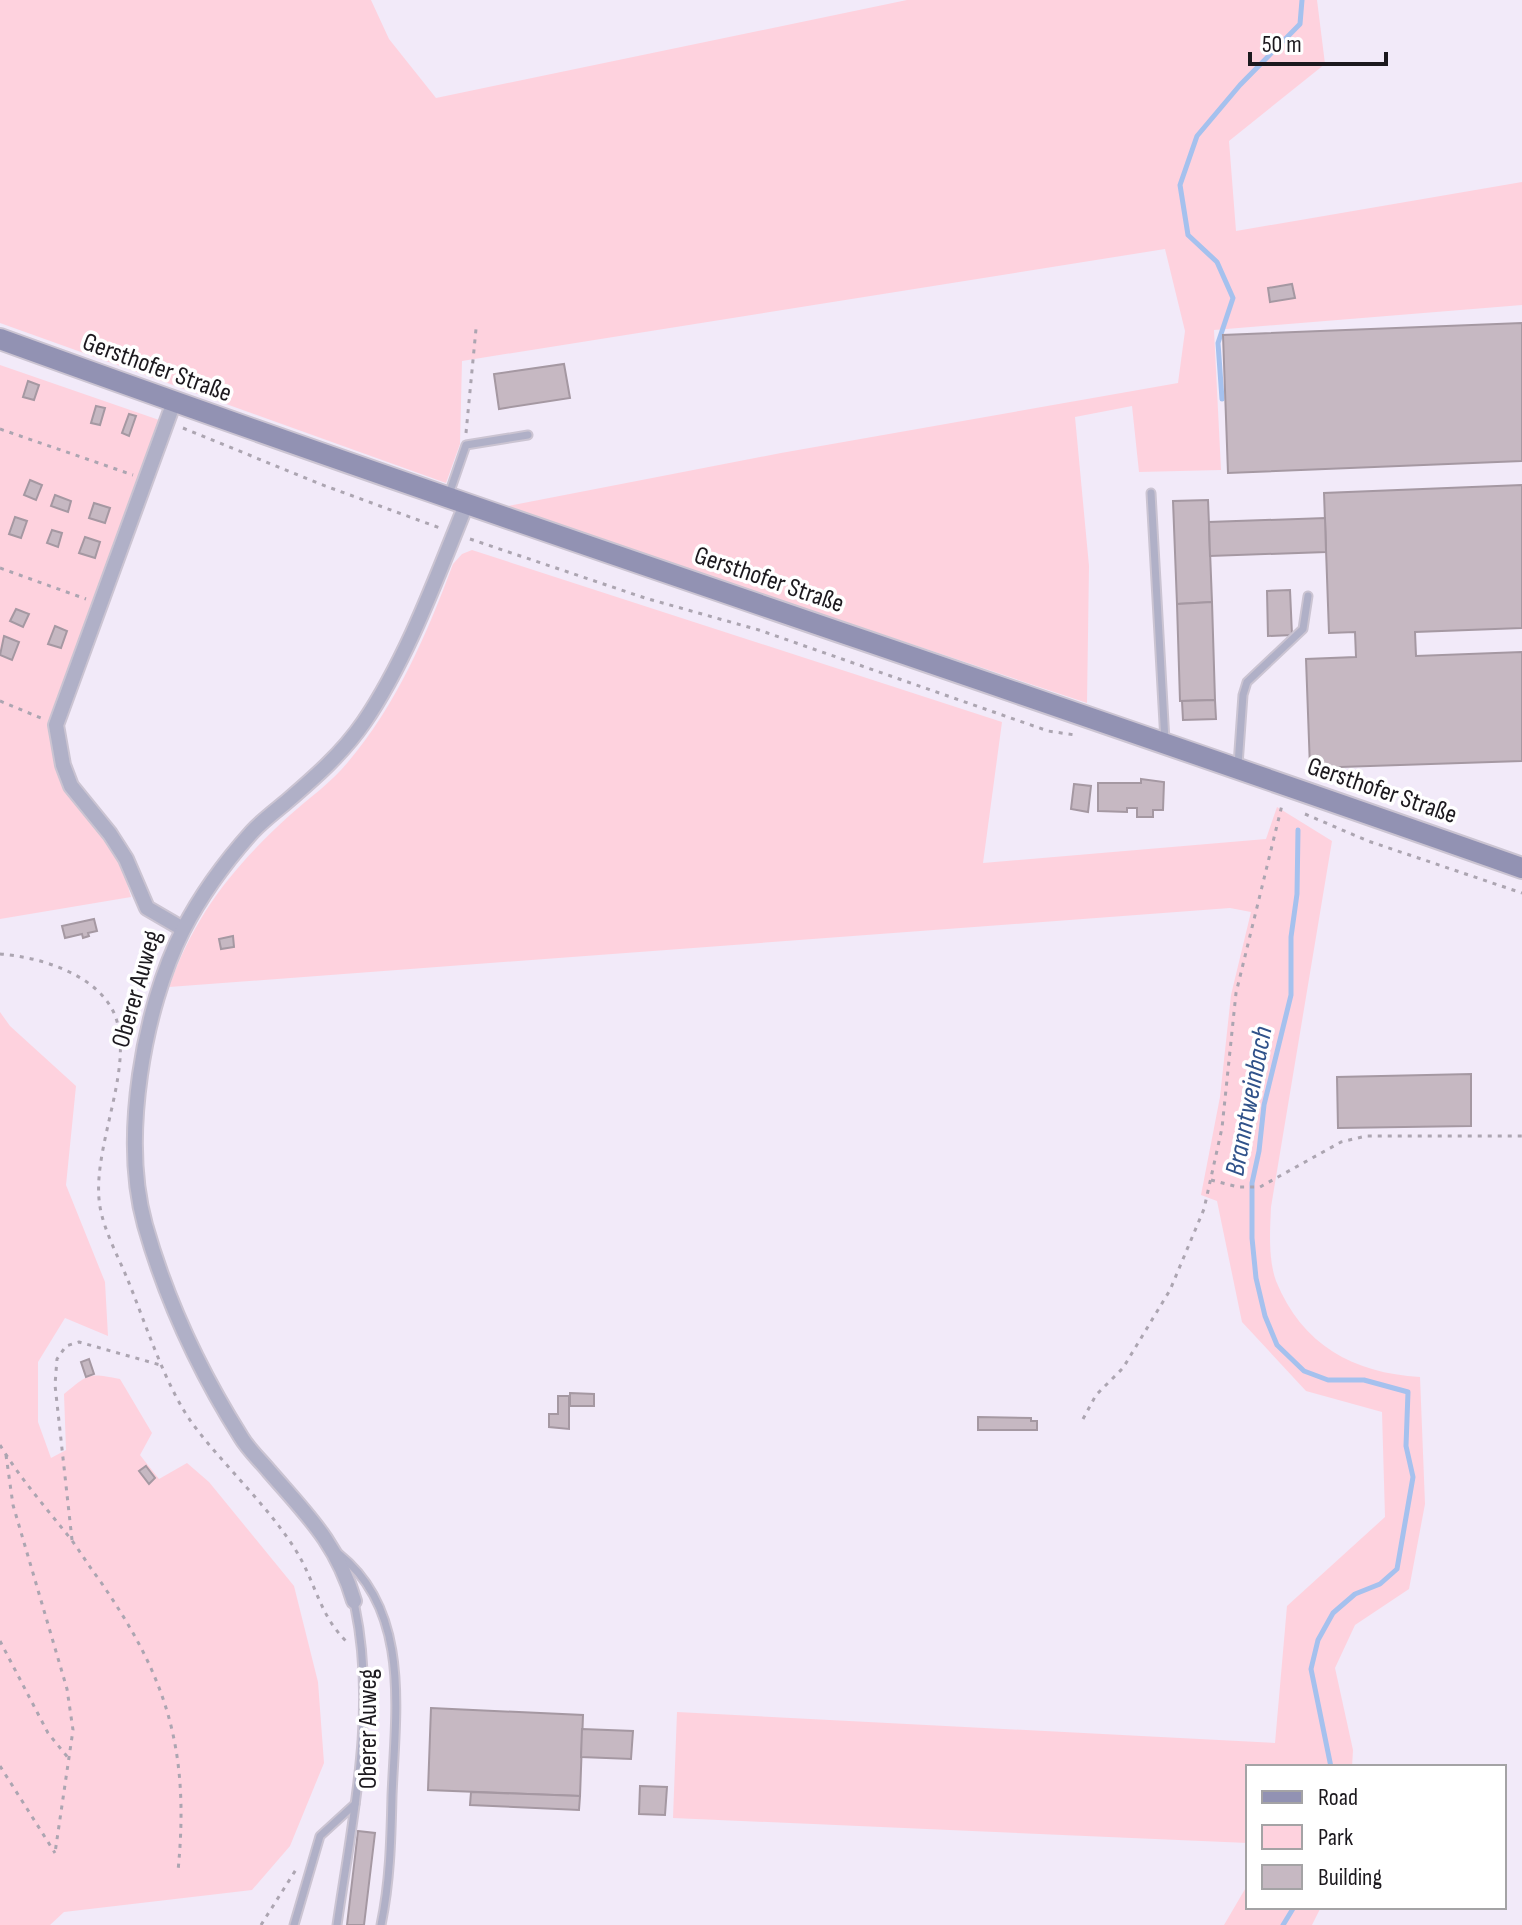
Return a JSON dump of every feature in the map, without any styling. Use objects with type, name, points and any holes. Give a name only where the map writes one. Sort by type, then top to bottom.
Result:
[{"type":"main road","name":"Gersthofer Straße","points":[[0,339],[171,411],[456,502],[1522,868]]},
{"type":"street","points":[[56,725],[171,411]]},
{"type":"street","points":[[183,929],[207,890],[254,829],[337,757],[364,722],[407,646],[454,533],[456,502]]},
{"type":"street","name":"Oberer Auweg","points":[[56,725],[63,765],[71,786],[126,859],[147,908],[183,929],[163,979],[141,1067],[134,1146],[144,1223],[182,1330],[242,1439],[334,1550],[347,1577],[354,1604]]},
{"type":"lane","points":[[456,502],[466,445],[528,435]]},
{"type":"lane","points":[[1151,493],[1165,743]]},
{"type":"lane","points":[[1238,768],[1243,695],[1247,682],[1303,629],[1308,596]]},
{"type":"lane","name":"Oberer Auweg","points":[[334,1550],[354,1565],[376,1600],[389,1634],[396,1682],[392,1851],[381,1925]]},
{"type":"lane","points":[[337,1925],[355,1804],[363,1702],[363,1657],[354,1604]]},
{"type":"lane","points":[[294,1925],[320,1836],[355,1804]]},
{"type":"path","points":[[466,445],[476,329]]},
{"type":"path","points":[[171,411],[186,430],[454,533],[645,598],[759,630],[1048,731],[1086,736]]},
{"type":"path","points":[[0,429],[146,480]]},
{"type":"path","points":[[0,568],[101,604]]},
{"type":"path","points":[[0,701],[56,725]]},
{"type":"path","points":[[1083,1419],[1096,1395],[1123,1368],[1170,1290],[1193,1239],[1211,1180],[1222,1128],[1236,993],[1274,834],[1290,786]]},
{"type":"path","points":[[1297,810],[1368,841],[1522,893]]},
{"type":"path","points":[[1211,1180],[1238,1187],[1260,1187],[1341,1142],[1366,1136],[1522,1136]]},
{"type":"path","points":[[72,1540],[56,1408],[57,1359],[66,1346],[79,1342],[164,1366]]},
{"type":"path","points":[[0,1445],[72,1540],[129,1624],[156,1676],[177,1748],[182,1830],[178,1871]]},
{"type":"path","points":[[0,1766],[55,1853],[73,1730],[67,1689],[13,1505],[6,1454]]},
{"type":"path","points":[[0,1641],[48,1733],[70,1760]]},
{"type":"path","points":[[261,1925],[320,1836]]},
{"type":"green space","points":[[0,0],[371,0],[389,39],[436,98],[907,0],[1317,0],[1325,64],[1229,141],[1236,231],[1522,182],[1522,305],[1214,330],[1221,470],[1139,472],[1132,406],[1075,417],[1089,566],[1087,703],[503,507],[781,453],[1178,383],[1185,331],[1165,249],[462,361],[460,444],[446,483],[0,323]]},
{"type":"green space","points":[[0,365],[162,421],[51,736],[122,866],[131,897],[0,919]]},
{"type":"green space","points":[[472,550],[1002,722],[983,863],[1266,839],[1277,807],[1332,841],[1271,1207],[1272,1263],[1276,1281],[1300,1322],[1333,1352],[1373,1369],[1420,1377],[1425,1504],[1409,1589],[1355,1625],[1335,1668],[1353,1750],[1352,1765],[1246,1765],[1246,1843],[673,1818],[677,1712],[1275,1743],[1287,1606],[1385,1517],[1382,1412],[1306,1391],[1242,1322],[1217,1201],[1201,1195],[1220,1097],[1231,995],[1251,912],[1230,908],[169,987],[191,937],[218,893],[270,834],[335,776],[366,740],[409,668],[453,564],[462,554]]},
{"type":"green space","points":[[0,1012],[10,1026],[76,1086],[66,1185],[105,1282],[108,1336],[65,1318],[38,1362],[38,1422],[51,1458],[66,1450],[64,1394],[90,1376],[120,1379],[152,1433],[140,1455],[159,1479],[187,1463],[209,1482],[294,1586],[318,1682],[324,1763],[290,1846],[252,1890],[64,1912],[50,1925],[0,1925]]},
{"type":"green space","points":[[1246,1887],[1246,1909],[1320,1909],[1312,1925],[1224,1925]]},
{"type":"building","points":[[1292,284],[1295,298],[1270,302],[1268,288]]},
{"type":"building","points":[[1522,323],[1522,461],[1228,473],[1223,335]]},
{"type":"building","points":[[564,364],[570,398],[499,409],[494,374]]},
{"type":"building","points":[[28,381],[39,385],[34,400],[23,397]]},
{"type":"building","points":[[96,406],[105,408],[100,425],[91,423]]},
{"type":"building","points":[[129,414],[136,416],[129,436],[122,433]]},
{"type":"building","points":[[30,480],[42,485],[36,500],[24,495]]},
{"type":"building","points":[[1522,485],[1522,628],[1415,632],[1416,656],[1522,652],[1522,761],[1310,768],[1306,659],[1356,657],[1355,632],[1329,633],[1324,493]]},
{"type":"building","points":[[55,495],[71,501],[68,512],[51,506]]},
{"type":"building","points":[[1208,500],[1212,602],[1177,604],[1173,501]]},
{"type":"building","points":[[94,503],[110,508],[105,523],[89,518]]},
{"type":"building","points":[[15,517],[27,521],[21,538],[9,534]]},
{"type":"building","points":[[1325,518],[1326,552],[1210,556],[1209,522]]},
{"type":"building","points":[[52,530],[62,533],[58,547],[47,543]]},
{"type":"building","points":[[85,537],[100,542],[95,558],[79,553]]},
{"type":"building","points":[[1290,590],[1292,635],[1268,636],[1267,591]]},
{"type":"building","points":[[1212,602],[1215,700],[1180,701],[1177,604]]},
{"type":"building","points":[[16,609],[29,614],[23,627],[10,621]]},
{"type":"building","points":[[55,626],[67,631],[61,648],[48,644]]},
{"type":"building","points":[[4,636],[19,642],[12,660],[0,655]]},
{"type":"building","points":[[1215,700],[1216,719],[1183,720],[1182,701]]},
{"type":"building","points":[[1141,779],[1164,782],[1163,810],[1153,810],[1153,817],[1137,817],[1137,808],[1127,808],[1127,812],[1098,811],[1098,783],[1141,783]]},
{"type":"building","points":[[1074,784],[1091,786],[1088,812],[1071,809]]},
{"type":"building","points":[[94,919],[97,931],[83,938],[82,934],[65,938],[62,926]]},
{"type":"building","points":[[233,936],[234,947],[221,949],[219,939]]},
{"type":"building","points":[[1471,1074],[1471,1126],[1338,1128],[1337,1077]]},
{"type":"building","points":[[89,1359],[94,1374],[86,1377],[81,1362]]},
{"type":"building","points":[[570,1393],[594,1394],[594,1406],[570,1406]]},
{"type":"building","points":[[558,1396],[569,1396],[569,1429],[549,1427],[549,1414],[558,1414]]},
{"type":"building","points":[[978,1417],[1031,1418],[1031,1421],[1037,1421],[1037,1430],[978,1430]]},
{"type":"building","points":[[146,1466],[155,1478],[149,1484],[139,1471]]},
{"type":"building","points":[[431,1708],[583,1715],[580,1796],[428,1790]]},
{"type":"building","points":[[582,1729],[633,1731],[631,1759],[581,1757]]},
{"type":"building","points":[[640,1786],[667,1787],[665,1815],[639,1814]]},
{"type":"building","points":[[471,1792],[580,1796],[579,1810],[470,1805]]},
{"type":"building","points":[[358,1831],[375,1833],[364,1925],[347,1925]]},
{"type":"waterway","name":"Branntweinbach","points":[[1222,399],[1218,343],[1233,298],[1217,262],[1188,235],[1180,185],[1197,136],[1240,85],[1300,24],[1302,0]]},
{"type":"waterway","name":"Branntweinbach","points":[[1298,830],[1297,894],[1291,937],[1291,995],[1264,1105],[1252,1183],[1256,1278],[1265,1316],[1277,1345],[1304,1371],[1328,1380],[1364,1380],[1408,1392],[1406,1446],[1413,1477],[1397,1569],[1380,1584],[1355,1594],[1333,1613],[1318,1640],[1311,1669],[1331,1765]]},
{"type":"waterway","name":"Branntweinbach","points":[[1283,1925],[1293,1909]]}]
